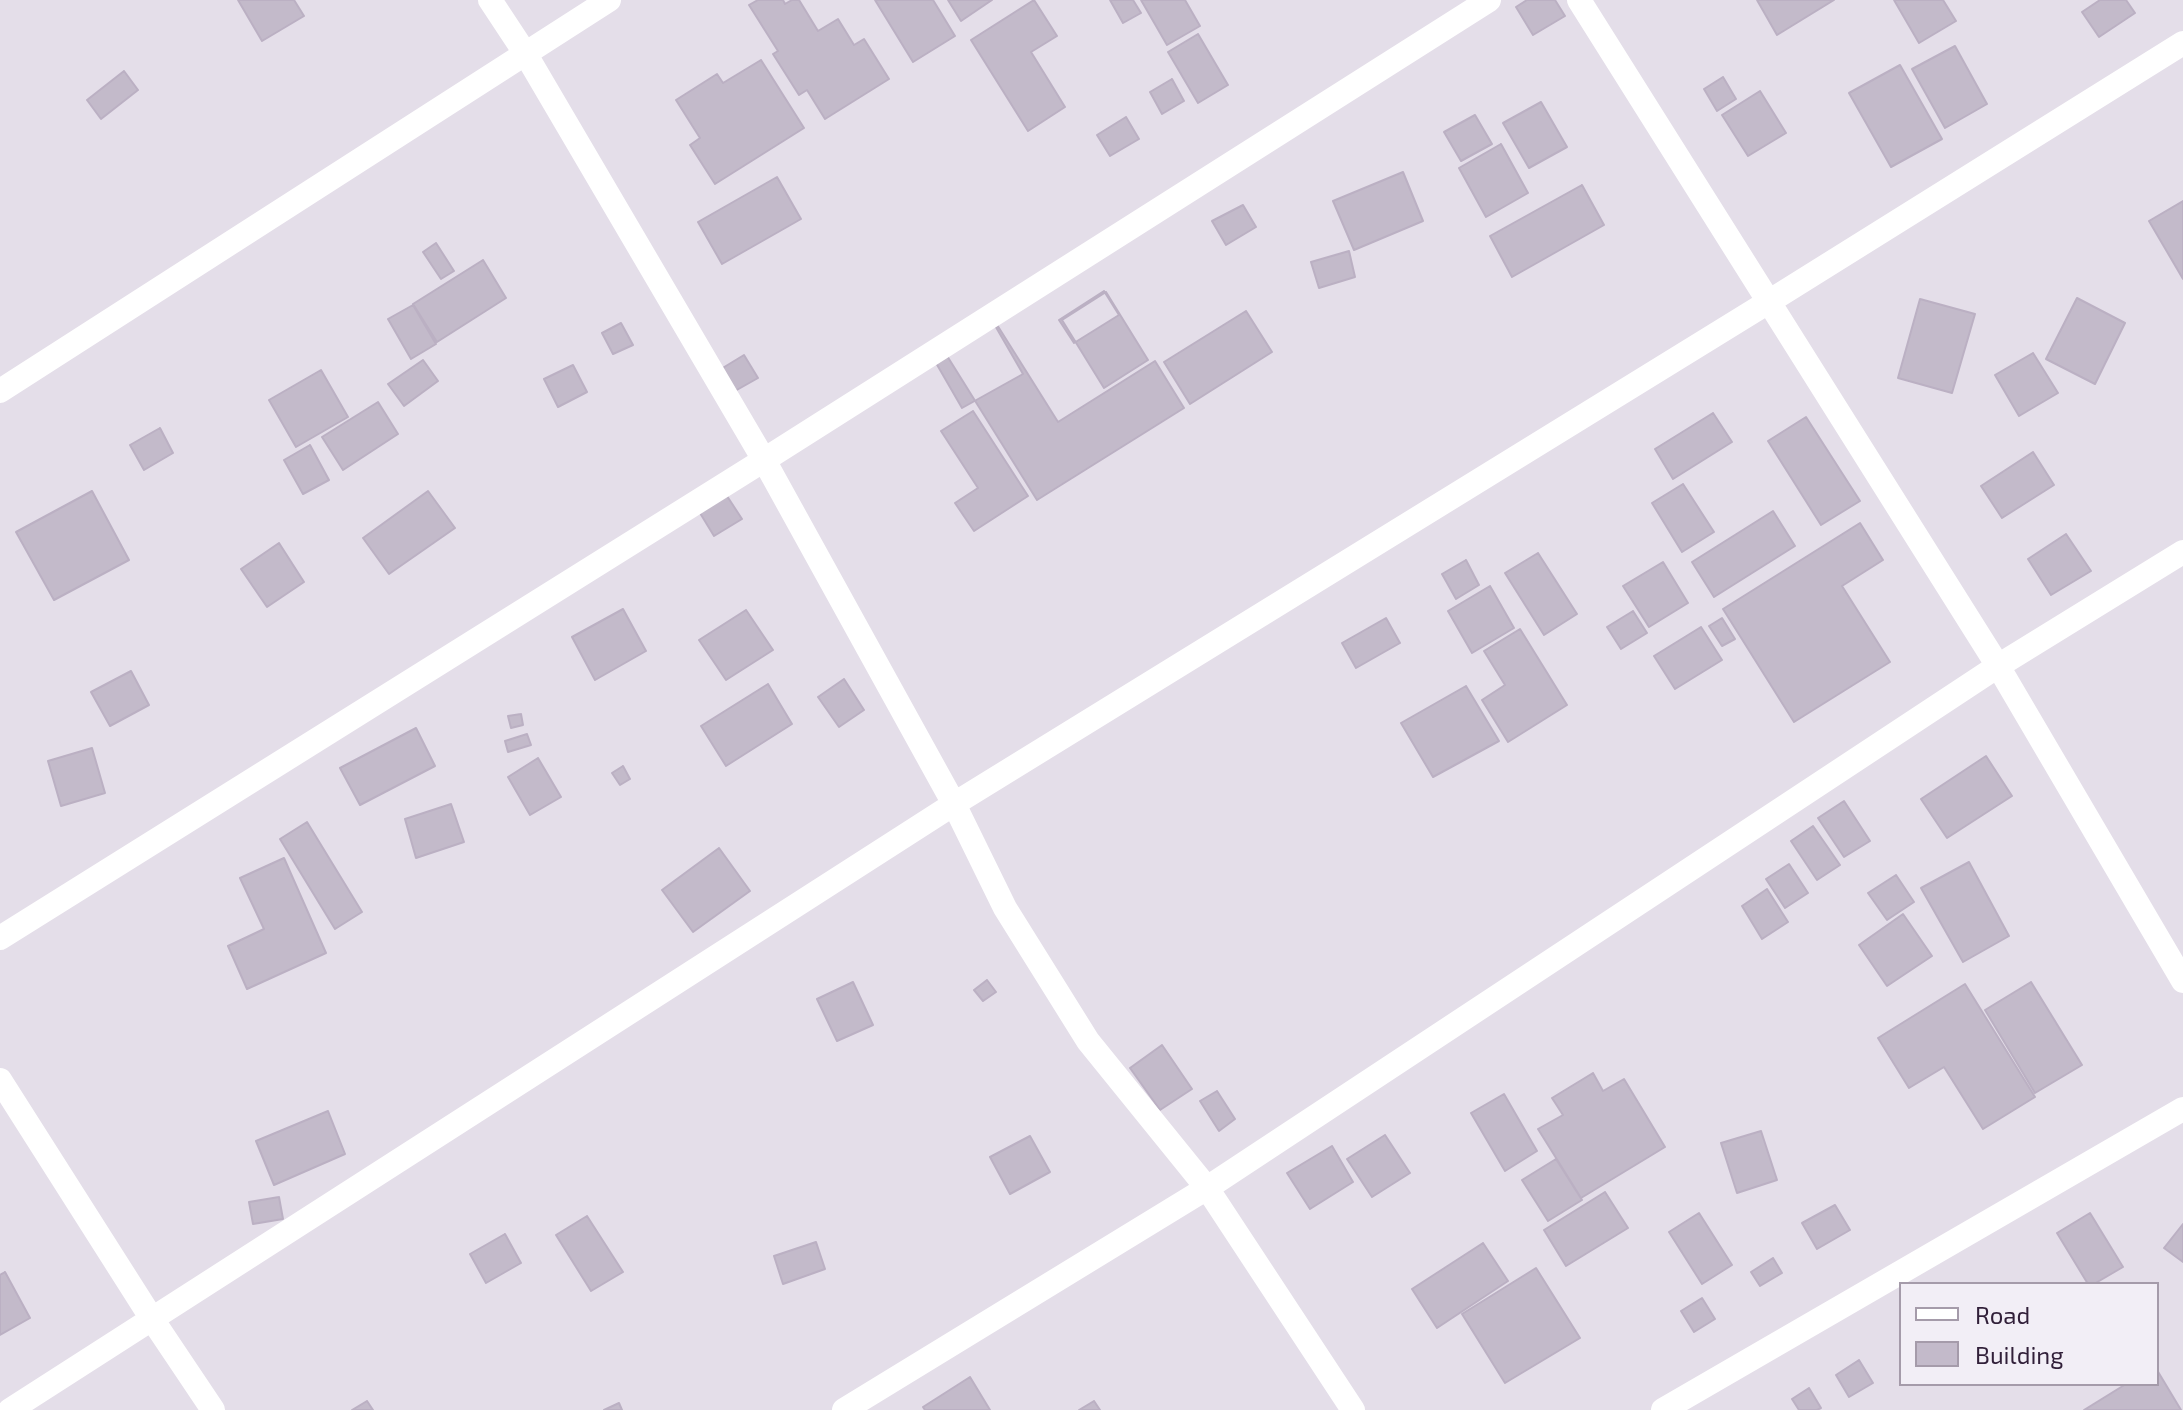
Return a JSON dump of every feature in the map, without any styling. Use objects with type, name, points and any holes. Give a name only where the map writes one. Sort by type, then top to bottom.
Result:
[{"type":"street","points":[[490,0],[525,53],[764,460],[954,804],[1005,908],[1088,1041],[1207,1188],[1353,1410]]},
{"type":"street","points":[[0,391],[609,0]]},
{"type":"street","points":[[0,938],[764,460],[1489,0]]},
{"type":"street","points":[[1579,0],[1998,666],[2183,981]]},
{"type":"street","points":[[10,1410],[954,804],[2183,43]]},
{"type":"street","points":[[844,1410],[1207,1188],[1998,666],[2183,552]]},
{"type":"street","points":[[0,1080],[213,1410]]},
{"type":"street","points":[[1663,1410],[2183,1109]]},
{"type":"building","points":[[238,0],[294,0],[304,16],[262,41]]},
{"type":"building","points":[[758,0],[783,0],[785,4],[799,0],[818,31],[838,19],[854,45],[864,39],[889,79],[825,119],[807,90],[799,95],[773,54],[778,51],[749,5]]},
{"type":"building","points":[[875,0],[933,0],[955,36],[913,62]]},
{"type":"building","points":[[948,0],[992,0],[961,21]]},
{"type":"building","points":[[1034,0],[1057,36],[1031,52],[1065,107],[1028,131],[971,40]]},
{"type":"building","points":[[1110,0],[1133,0],[1141,13],[1123,23]]},
{"type":"building","points":[[1141,0],[1185,0],[1200,26],[1167,45]]},
{"type":"building","points":[[1527,0],[1555,0],[1565,16],[1533,35],[1516,7]]},
{"type":"building","points":[[1757,0],[1834,0],[1777,35]]},
{"type":"building","points":[[1894,0],[1943,0],[1956,21],[1919,43]]},
{"type":"building","points":[[2100,0],[2126,0],[2135,13],[2099,37],[2082,12]]},
{"type":"building","points":[[1198,34],[1228,85],[1198,103],[1168,52]]},
{"type":"building","points":[[1955,46],[1987,104],[1945,128],[1912,69]]},
{"type":"building","points":[[761,60],[804,128],[715,184],[690,145],[700,138],[676,100],[717,74],[723,83]]},
{"type":"building","points":[[1900,65],[1942,139],[1891,167],[1849,93]]},
{"type":"building","points":[[124,71],[138,90],[101,119],[87,100]]},
{"type":"building","points":[[1723,77],[1736,99],[1717,111],[1704,89]]},
{"type":"building","points":[[1172,79],[1184,101],[1162,114],[1150,92]]},
{"type":"building","points":[[1760,91],[1786,133],[1748,156],[1722,115]]},
{"type":"building","points":[[1541,102],[1567,147],[1529,168],[1503,123]]},
{"type":"building","points":[[1475,115],[1492,144],[1461,161],[1444,132]]},
{"type":"building","points":[[1126,117],[1139,139],[1110,156],[1097,135]]},
{"type":"building","points":[[1501,144],[1528,193],[1486,217],[1459,168]]},
{"type":"building","points":[[1403,172],[1423,221],[1354,250],[1333,201]]},
{"type":"building","points":[[777,177],[801,219],[722,264],[698,222]]},
{"type":"building","points":[[1582,185],[1604,225],[1512,277],[1490,236]]},
{"type":"building","points":[[2183,201],[2183,279],[2149,221]]},
{"type":"building","points":[[1243,205],[1256,227],[1226,245],[1212,221]]},
{"type":"building","points":[[436,243],[454,271],[441,279],[423,252]]},
{"type":"building","points":[[1349,251],[1355,277],[1319,288],[1311,262]]},
{"type":"building","points":[[483,260],[506,298],[437,342],[413,304]]},
{"type":"building","points":[[1104,291],[1119,315],[1074,343],[1059,320]]},
{"type":"building","points":[[1106,292],[1148,360],[1104,388],[1062,320]]},
{"type":"building","points":[[2077,298],[2125,323],[2095,384],[2046,359]]},
{"type":"building","points":[[1920,299],[1975,314],[1952,393],[1898,378]]},
{"type":"building","points":[[413,305],[436,344],[411,359],[388,319]]},
{"type":"building","points":[[1246,311],[1272,352],[1190,404],[1164,362]]},
{"type":"building","points":[[994,320],[1058,422],[1155,361],[1184,408],[1037,500],[944,351]]},
{"type":"building","points":[[993,322],[1023,374],[962,408],[932,356]]},
{"type":"building","points":[[621,323],[633,345],[613,354],[602,333]]},
{"type":"building","points":[[2033,353],[2058,393],[2019,416],[1995,375]]},
{"type":"building","points":[[744,355],[758,378],[735,391],[721,369]]},
{"type":"building","points":[[423,360],[438,381],[404,406],[388,384]]},
{"type":"building","points":[[573,365],[587,392],[558,407],[544,379]]},
{"type":"building","points":[[321,370],[348,417],[296,447],[269,400]]},
{"type":"building","points":[[378,402],[398,434],[343,470],[322,437]]},
{"type":"building","points":[[973,411],[1028,496],[974,531],[955,503],[978,488],[941,431]]},
{"type":"building","points":[[1713,413],[1732,442],[1673,479],[1655,449]]},
{"type":"building","points":[[1806,417],[1860,501],[1821,525],[1768,441]]},
{"type":"building","points":[[160,428],[173,453],[144,470],[130,445]]},
{"type":"building","points":[[310,445],[329,480],[303,494],[284,460]]},
{"type":"building","points":[[2033,452],[2054,485],[2002,518],[1981,486]]},
{"type":"building","points":[[1683,484],[1714,532],[1682,552],[1652,503]]},
{"type":"building","points":[[92,491],[129,560],[54,600],[16,532]]},
{"type":"building","points":[[428,491],[455,528],[389,574],[363,538]]},
{"type":"building","points":[[727,496],[742,519],[714,536],[700,513]]},
{"type":"building","points":[[1773,511],[1795,546],[1714,597],[1692,562]]},
{"type":"building","points":[[1860,523],[1883,560],[1842,586],[1890,662],[1794,722],[1723,609]]},
{"type":"building","points":[[2066,534],[2091,571],[2051,595],[2028,559]]},
{"type":"building","points":[[279,543],[304,582],[267,607],[241,569]]},
{"type":"building","points":[[1538,553],[1577,614],[1544,635],[1505,573]]},
{"type":"building","points":[[1466,560],[1479,585],[1456,599],[1442,574]]},
{"type":"building","points":[[1663,562],[1688,603],[1649,627],[1623,586]]},
{"type":"building","points":[[1490,586],[1514,628],[1472,653],[1448,611]]},
{"type":"building","points":[[623,609],[646,651],[595,680],[572,637]]},
{"type":"building","points":[[746,610],[773,650],[726,680],[699,640]]},
{"type":"building","points":[[1633,611],[1647,633],[1621,649],[1607,627]]},
{"type":"building","points":[[1386,618],[1400,643],[1356,668],[1342,643]]},
{"type":"building","points":[[1722,618],[1735,639],[1722,646],[1709,626]]},
{"type":"building","points":[[1701,627],[1722,660],[1675,689],[1654,656]]},
{"type":"building","points":[[1520,629],[1567,705],[1508,742],[1482,700],[1505,685],[1484,651]]},
{"type":"building","points":[[131,671],[149,705],[110,726],[91,692]]},
{"type":"building","points":[[844,679],[864,710],[839,727],[818,697]]},
{"type":"building","points":[[768,684],[792,724],[726,766],[701,726]]},
{"type":"building","points":[[1466,686],[1499,741],[1433,777],[1401,723]]},
{"type":"building","points":[[521,714],[523,725],[511,728],[508,716]]},
{"type":"building","points":[[416,728],[435,766],[360,805],[340,768]]},
{"type":"building","points":[[527,734],[531,745],[508,752],[505,741]]},
{"type":"building","points":[[92,748],[105,793],[61,806],[48,761]]},
{"type":"building","points":[[1986,756],[2012,796],[1947,838],[1921,799]]},
{"type":"building","points":[[538,758],[561,797],[530,815],[508,777]]},
{"type":"building","points":[[623,766],[630,779],[620,785],[612,773]]},
{"type":"building","points":[[1844,801],[1870,841],[1844,857],[1818,818]]},
{"type":"building","points":[[451,804],[464,842],[416,858],[405,819]]},
{"type":"building","points":[[307,822],[362,912],[335,929],[280,839]]},
{"type":"building","points":[[1813,826],[1840,865],[1817,880],[1791,841]]},
{"type":"building","points":[[719,848],[750,891],[693,932],[662,890]]},
{"type":"building","points":[[284,858],[326,953],[247,989],[228,946],[264,929],[240,878]]},
{"type":"building","points":[[1969,862],[2009,936],[1963,962],[1921,888]]},
{"type":"building","points":[[1789,864],[1808,893],[1785,908],[1766,879]]},
{"type":"building","points":[[1896,875],[1914,902],[1887,920],[1868,893]]},
{"type":"building","points":[[1767,889],[1788,922],[1762,939],[1742,906]]},
{"type":"building","points":[[1903,914],[1932,956],[1887,986],[1859,945]]},
{"type":"building","points":[[987,980],[996,992],[983,1001],[974,990]]},
{"type":"building","points":[[853,982],[873,1025],[837,1041],[817,999]]},
{"type":"building","points":[[2031,982],[2082,1065],[2035,1093],[1985,1010]]},
{"type":"building","points":[[1965,984],[2035,1097],[1983,1129],[1944,1067],[1909,1088],[1878,1038]]},
{"type":"building","points":[[1162,1045],[1192,1089],[1160,1110],[1130,1068]]},
{"type":"building","points":[[1593,1073],[1603,1091],[1624,1079],[1665,1147],[1581,1198],[1538,1129],[1563,1115],[1552,1098]]},
{"type":"building","points":[[1217,1091],[1235,1119],[1219,1131],[1200,1101]]},
{"type":"building","points":[[1504,1094],[1537,1151],[1505,1171],[1471,1113]]},
{"type":"building","points":[[328,1111],[345,1154],[274,1185],[256,1141]]},
{"type":"building","points":[[1761,1131],[1777,1180],[1737,1193],[1721,1143]]},
{"type":"building","points":[[1385,1135],[1410,1173],[1372,1197],[1347,1159]]},
{"type":"building","points":[[1030,1136],[1050,1172],[1010,1194],[990,1157]]},
{"type":"building","points":[[1332,1146],[1353,1182],[1310,1209],[1287,1173]]},
{"type":"building","points":[[1556,1159],[1582,1200],[1548,1221],[1522,1180]]},
{"type":"building","points":[[1605,1192],[1628,1228],[1566,1266],[1544,1230]]},
{"type":"building","points":[[279,1197],[283,1219],[253,1224],[249,1202]]},
{"type":"building","points":[[1835,1205],[1850,1230],[1817,1249],[1802,1223]]},
{"type":"building","points":[[1699,1213],[1732,1265],[1702,1284],[1669,1232]]},
{"type":"building","points":[[2090,1213],[2123,1267],[2097,1282],[2087,1282],[2057,1233]]},
{"type":"building","points":[[587,1216],[623,1272],[591,1291],[556,1235]]},
{"type":"building","points":[[2183,1224],[2183,1262],[2164,1248]]},
{"type":"building","points":[[505,1234],[521,1263],[486,1283],[470,1254]]},
{"type":"building","points":[[816,1242],[825,1269],[783,1284],[774,1256]]},
{"type":"building","points":[[1483,1243],[1508,1281],[1437,1328],[1412,1289]]},
{"type":"building","points":[[1773,1258],[1782,1273],[1760,1286],[1751,1272]]},
{"type":"building","points":[[1536,1268],[1580,1338],[1505,1383],[1462,1314]]},
{"type":"building","points":[[5,1272],[30,1318],[0,1335],[0,1275]]},
{"type":"building","points":[[1702,1298],[1715,1319],[1694,1332],[1681,1311]]},
{"type":"building","points":[[1859,1360],[1873,1383],[1849,1397],[1836,1375]]},
{"type":"building","points":[[2159,1373],[2181,1410],[2084,1410],[2123,1386],[2159,1386]]},
{"type":"building","points":[[970,1377],[990,1410],[925,1410],[923,1407]]},
{"type":"building","points":[[1809,1388],[1821,1408],[1799,1410],[1792,1399]]},
{"type":"building","points":[[367,1401],[373,1410],[352,1410]]},
{"type":"building","points":[[1094,1401],[1100,1410],[1079,1410]]},
{"type":"building","points":[[619,1403],[622,1410],[604,1410]]}]
